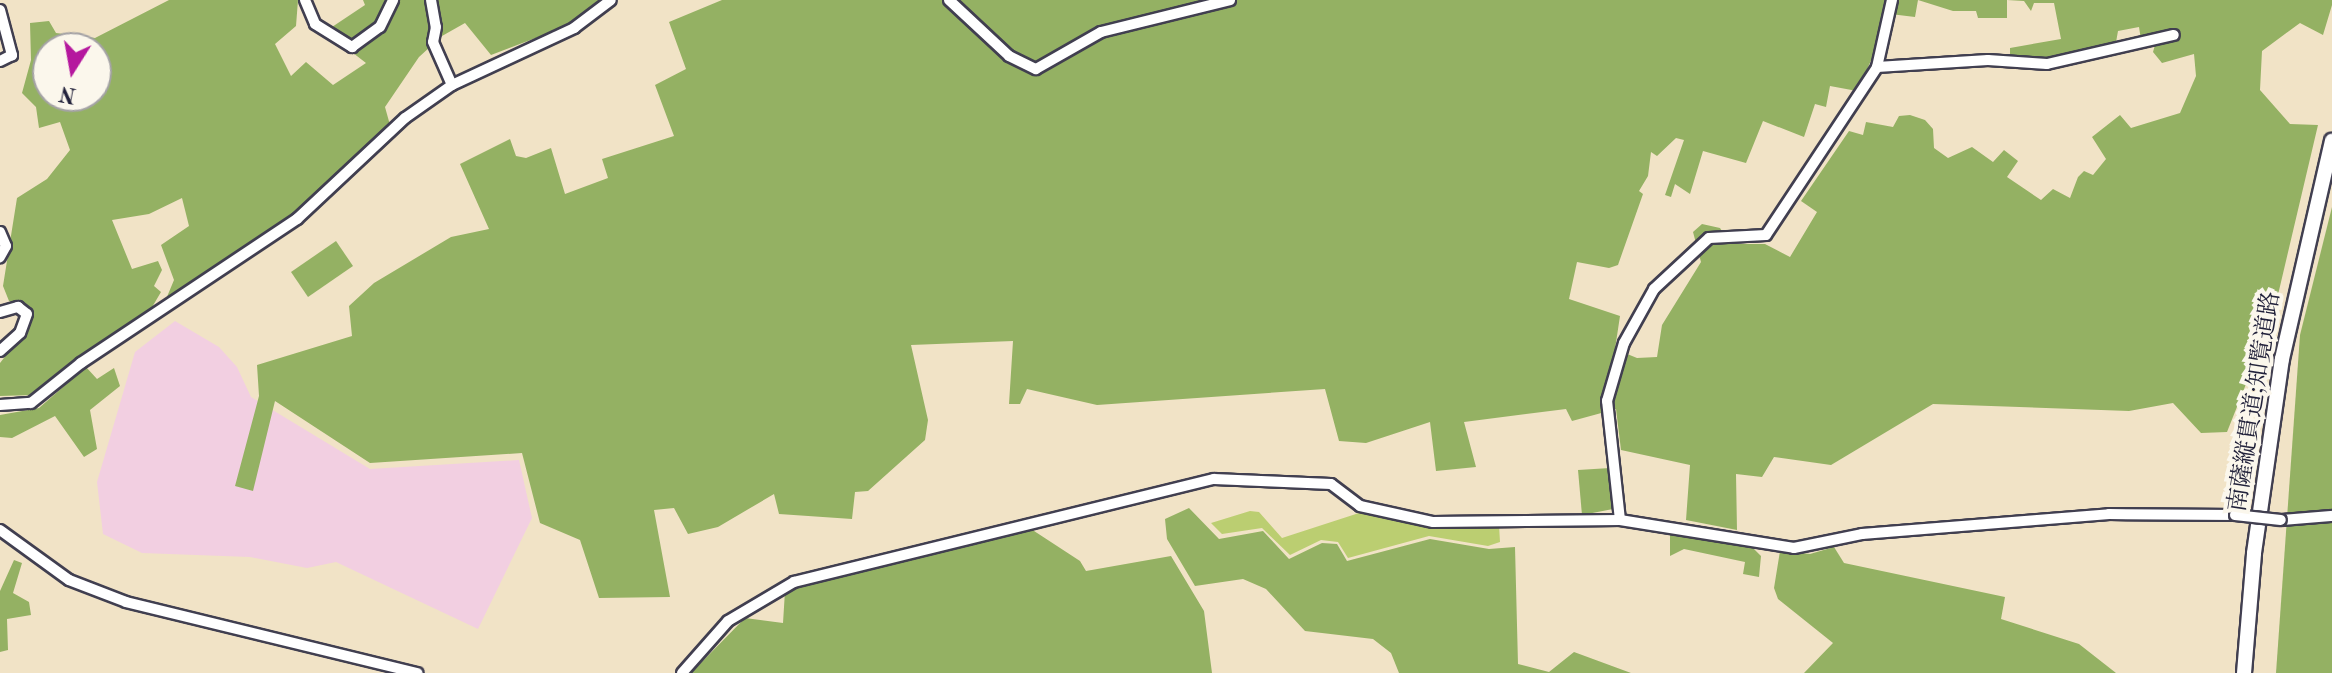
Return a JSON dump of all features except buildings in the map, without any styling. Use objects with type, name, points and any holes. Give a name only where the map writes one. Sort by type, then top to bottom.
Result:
[{"type":"highway","name":"南薩縦貫道;知覧道路","points":[[2244,673],[2254,553],[2282,359],[2332,141]]},
{"type":"street","points":[[305,0],[315,24],[352,47],[380,27],[393,0]]},
{"type":"street","points":[[431,0],[436,27],[433,42],[452,85]]},
{"type":"street","points":[[0,405],[31,403],[81,363],[297,219],[405,118],[452,85],[574,28],[611,0]]},
{"type":"street","points":[[949,0],[1016,61],[1036,69],[1101,32],[1230,0]]},
{"type":"street","points":[[1620,520],[1607,401],[1614,363],[1631,329],[1654,289],[1709,238],[1766,235],[1877,67],[1892,0]]},
{"type":"street","points":[[0,10],[12,55],[0,61]]},
{"type":"street","points":[[1877,67],[1988,60],[2047,64],[2174,35]]},
{"type":"street","points":[[0,232],[6,246],[0,257]]},
{"type":"street","points":[[0,312],[18,307],[27,314],[20,333],[0,351]]},
{"type":"street","points":[[682,673],[728,621],[794,582],[1214,479],[1331,484],[1360,506],[1433,522],[1620,520],[1809,549],[1862,534],[2109,514],[2235,515],[2281,520],[2332,516]]},
{"type":"street","points":[[0,530],[69,580],[126,602],[417,673]]},
{"type":"shaded area","points":[[175,321],[219,347],[237,367],[251,397],[370,469],[519,460],[532,518],[478,629],[336,562],[307,568],[250,557],[142,553],[103,534],[97,482],[135,352]]},
{"type":"green space","points":[[169,0],[298,0],[296,26],[275,44],[291,76],[306,62],[333,85],[366,63],[335,39],[332,27],[365,5],[363,0],[602,0],[562,28],[491,55],[465,23],[442,36],[419,57],[385,107],[390,125],[291,217],[164,304],[174,280],[161,245],[189,226],[182,198],[149,214],[112,220],[132,269],[158,261],[162,270],[154,286],[161,292],[148,314],[34,395],[0,396],[0,363],[30,325],[25,304],[9,301],[3,286],[17,198],[47,179],[70,150],[60,122],[39,128],[37,112],[112,112],[112,32],[107,32]]},
{"type":"green space","points":[[722,0],[1918,0],[1915,17],[1882,13],[1874,54],[1857,91],[1830,86],[1826,107],[1815,104],[1804,137],[1763,121],[1746,163],[1703,151],[1690,194],[1675,184],[1671,197],[1665,195],[1684,140],[1676,138],[1657,156],[1651,152],[1648,176],[1639,191],[1643,194],[1618,265],[1609,268],[1577,262],[1569,299],[1620,316],[1615,349],[1637,358],[1657,357],[1662,325],[1701,262],[1693,232],[1702,224],[1720,228],[1730,244],[1765,244],[1790,257],[1817,212],[1801,201],[1849,131],[1863,135],[1866,122],[1893,127],[1899,116],[1910,115],[1925,120],[1933,129],[1934,148],[1948,158],[1972,147],[1993,162],[2004,150],[2018,161],[2007,177],[2041,200],[2053,189],[2070,198],[2078,177],[2084,171],[2093,175],[2106,159],[2092,137],[2120,115],[2131,128],[2180,113],[2196,76],[2194,54],[2162,63],[2153,52],[2155,45],[2176,37],[2141,40],[2139,27],[2118,31],[2115,48],[2061,58],[2010,59],[2010,48],[2061,39],[2054,3],[2034,3],[2031,11],[2024,1],[2007,0],[2332,0],[2323,35],[2300,23],[2262,51],[2260,90],[2290,124],[2318,125],[2273,316],[2227,432],[2201,433],[2173,403],[2129,411],[1933,404],[1831,465],[1774,457],[1762,477],[1736,474],[1737,530],[1686,520],[1690,465],[1621,450],[1616,409],[1572,421],[1566,409],[1464,422],[1476,467],[1436,471],[1430,422],[1366,443],[1339,441],[1325,389],[1097,405],[1027,389],[1020,404],[1009,404],[1013,341],[911,345],[928,420],[925,440],[868,491],[855,492],[852,519],[779,514],[774,494],[718,527],[688,534],[674,508],[654,510],[670,597],[599,598],[580,540],[540,523],[522,453],[370,463],[275,401],[253,491],[235,486],[259,396],[257,365],[352,336],[349,306],[374,283],[451,237],[489,229],[460,164],[510,139],[516,156],[526,158],[551,148],[565,194],[608,178],[602,159],[674,136],[655,85],[686,69],[669,22]]},
{"type":"green space","points":[[1918,0],[2007,0],[2007,18],[1978,18],[1976,11],[1953,11]]},
{"type":"green space","points":[[49,21],[55,32],[32,32],[32,103],[22,93],[31,60],[30,23]]},
{"type":"green space","points":[[2332,207],[2332,673],[2276,673],[2300,335]]},
{"type":"green space","points":[[336,241],[353,266],[308,297],[291,272]]},
{"type":"green space","points":[[86,367],[97,379],[114,368],[120,386],[90,410],[97,449],[84,457],[55,416],[12,438],[0,437],[0,415],[39,408]]},
{"type":"green space","points":[[1610,468],[1613,509],[1582,515],[1578,470]]},
{"type":"green space","points":[[1189,508],[1219,539],[1263,531],[1289,559],[1322,543],[1337,544],[1347,561],[1430,539],[1489,549],[1515,547],[1518,664],[1549,672],[1574,652],[1631,673],[1399,673],[1391,653],[1373,639],[1305,631],[1266,589],[1243,579],[1195,586],[1167,539],[1165,519]]},
{"type":"green space","points":[[1250,511],[1259,512],[1282,538],[1359,513],[1423,527],[1499,525],[1500,542],[1488,546],[1429,536],[1348,558],[1338,542],[1321,540],[1290,555],[1262,528],[1222,534],[1211,523]]},
{"type":"green space","points":[[1031,529],[1080,561],[1086,571],[1171,556],[1204,611],[1212,673],[691,673],[745,618],[783,623],[785,591]]},
{"type":"green space","points":[[1670,530],[1751,546],[1761,556],[1759,577],[1743,574],[1745,562],[1684,549],[1670,556]]},
{"type":"green space","points":[[1834,547],[1844,563],[2005,597],[2001,619],[2079,644],[2116,673],[1804,673],[1833,643],[1778,599],[1774,588],[1780,551],[1810,554]]},
{"type":"green space","points":[[14,560],[22,563],[13,593],[29,602],[31,615],[7,619],[8,650],[0,652],[0,591]]}]
